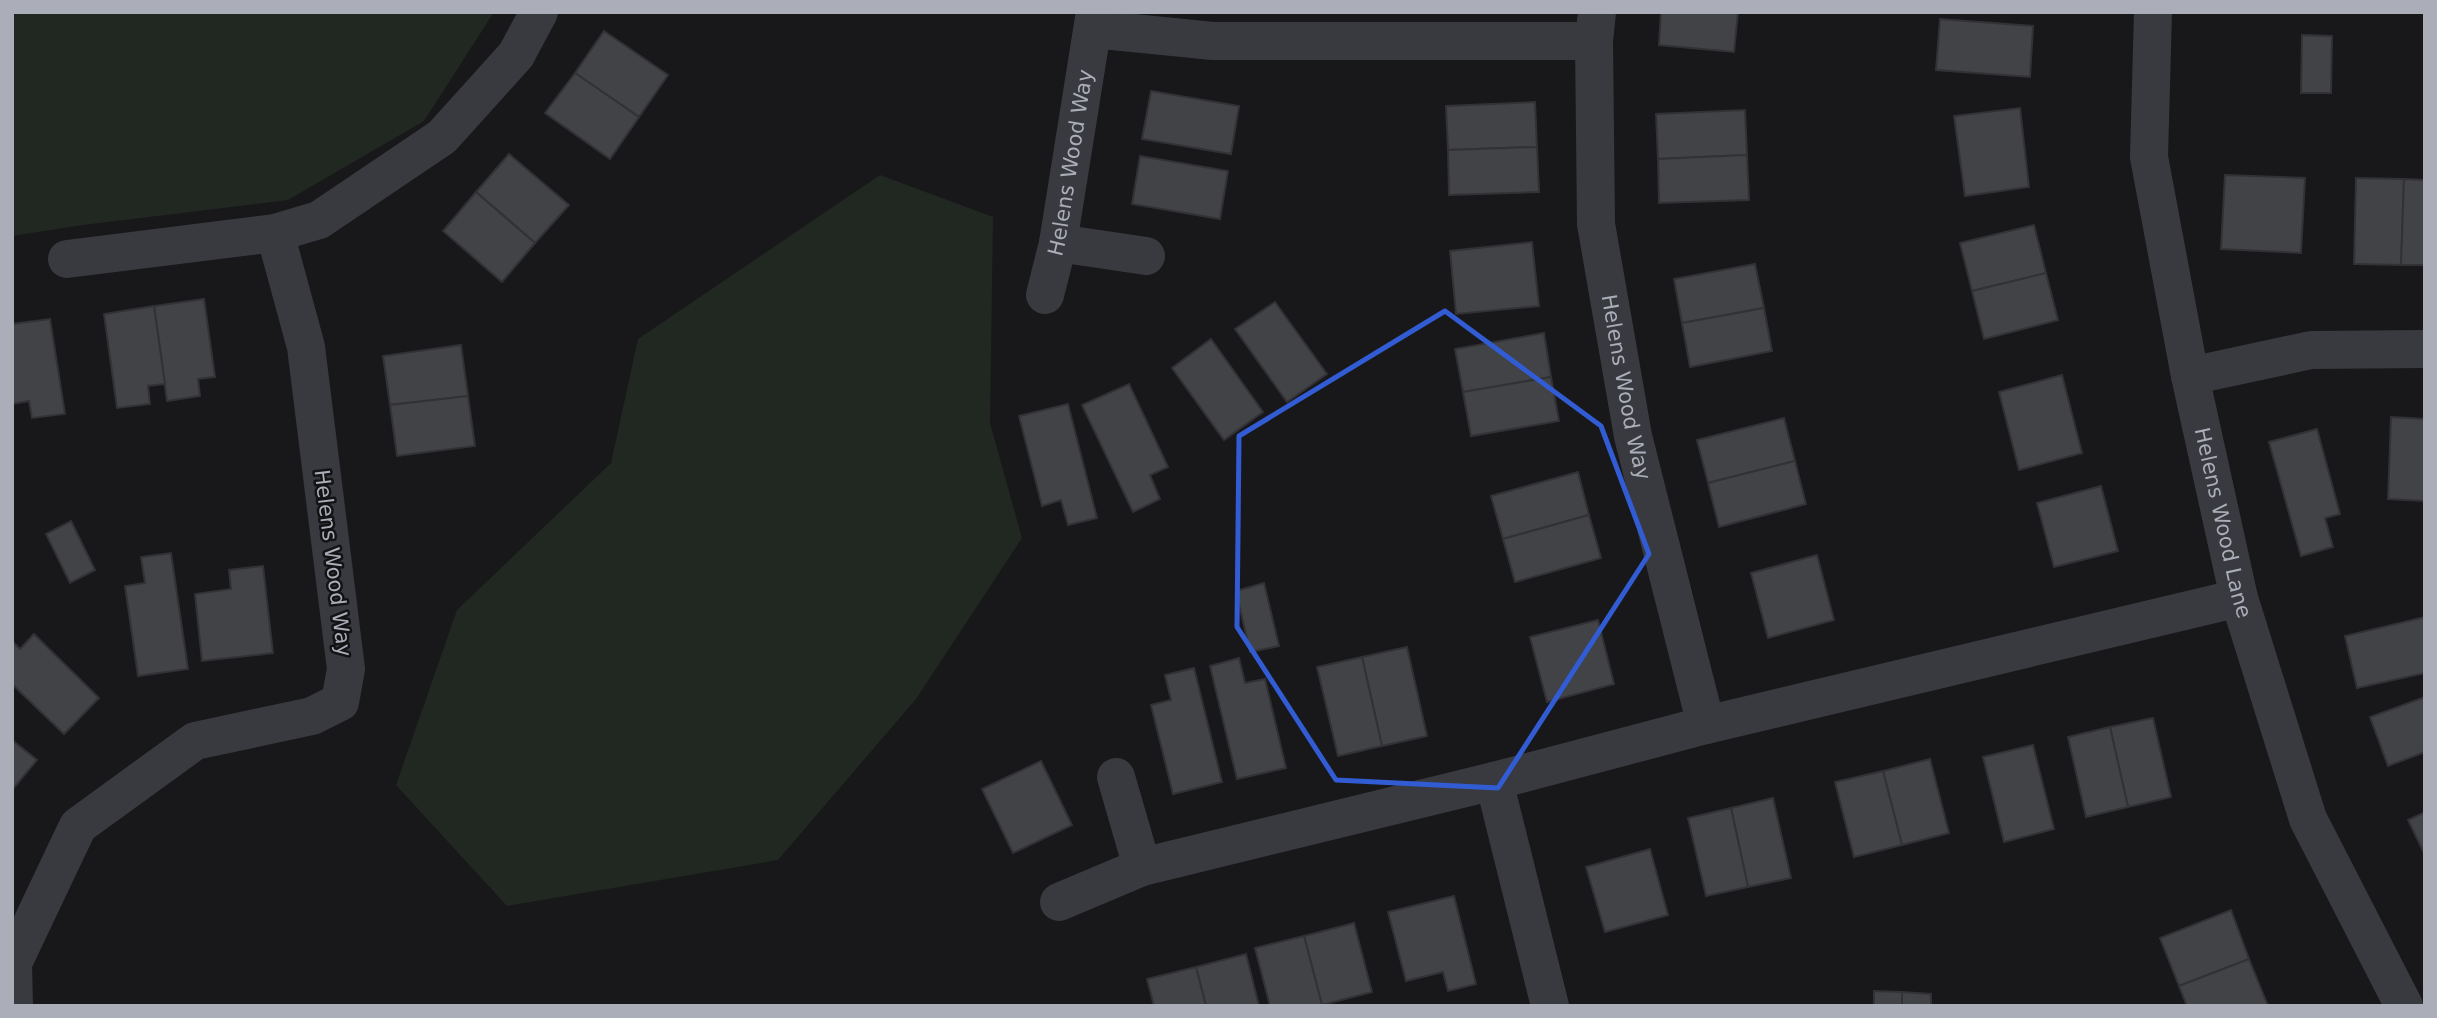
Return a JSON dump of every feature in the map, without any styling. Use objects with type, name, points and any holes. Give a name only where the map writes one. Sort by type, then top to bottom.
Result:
[{"type":"street","points":[[66,258],[275,233],[319,220],[442,137],[516,55],[539,12]]},
{"type":"street","name":"Helens Wood Lane","points":[[2153,12],[2149,157],[2190,376],[2239,598],[2308,819],[2404,1006]]},
{"type":"street","name":"Helens Wood Way","points":[[1045,295],[1058,243],[1094,20],[1213,41],[1595,27],[1596,224],[1633,436],[1706,725]]},
{"type":"street","name":"Helens Wood Way","points":[[14,1006],[13,962],[78,826],[195,741],[312,716],[340,702],[346,669],[306,347],[275,233]]},
{"type":"street","points":[[1058,243],[1146,256]]},
{"type":"street","points":[[2190,376],[2311,350],[2425,349]]},
{"type":"street","points":[[1059,902],[1142,867],[1706,725],[2239,598]]},
{"type":"street","points":[[1116,778],[1142,867]]},
{"type":"street","points":[[1494,780],[1550,1006]]},
{"type":"highlighted area","points":[[1445,311],[1601,426],[1649,554],[1498,788],[1336,780],[1237,627],[1239,436]]},
{"type":"shaded area","points":[[12,12],[494,12],[424,121],[288,200],[12,236]]},
{"type":"shaded area","points":[[880,175],[993,217],[990,423],[1022,538],[916,699],[778,860],[507,906],[396,785],[457,610],[611,463],[638,339]]},
{"type":"building","points":[[1661,12],[1738,12],[1734,52],[1659,45]]},
{"type":"building","points":[[1940,19],[2033,26],[2030,77],[1936,70]]},
{"type":"building","points":[[604,31],[668,75],[639,117],[575,73]]},
{"type":"building","points":[[2302,35],[2332,36],[2331,93],[2301,93]]},
{"type":"building","points":[[575,73],[639,117],[610,159],[545,113]]},
{"type":"building","points":[[1151,91],[1239,106],[1231,154],[1142,139]]},
{"type":"building","points":[[1535,102],[1537,147],[1448,150],[1446,106]]},
{"type":"building","points":[[2020,108],[2029,187],[1965,196],[1954,116]]},
{"type":"building","points":[[1745,110],[1747,155],[1658,159],[1656,114]]},
{"type":"building","points":[[1537,147],[1539,192],[1449,195],[1448,150]]},
{"type":"building","points":[[509,154],[569,205],[535,243],[476,192]]},
{"type":"building","points":[[1747,155],[1749,200],[1659,203],[1658,159]]},
{"type":"building","points":[[1140,156],[1228,171],[1220,219],[1132,204]]},
{"type":"building","points":[[2225,175],[2305,178],[2301,253],[2221,249]]},
{"type":"building","points":[[2356,178],[2404,179],[2401,265],[2354,264]]},
{"type":"building","points":[[2404,179],[2425,180],[2425,265],[2401,265]]},
{"type":"building","points":[[476,192],[535,243],[502,282],[443,231]]},
{"type":"building","points":[[2034,225],[2046,273],[1972,291],[1960,243]]},
{"type":"building","points":[[1532,242],[1539,306],[1456,314],[1450,251]]},
{"type":"building","points":[[1755,264],[1764,308],[1682,323],[1674,279]]},
{"type":"building","points":[[2046,273],[2058,320],[1984,339],[1972,291]]},
{"type":"building","points":[[204,299],[215,377],[198,379],[200,396],[167,401],[154,306]]},
{"type":"building","points":[[1275,302],[1327,374],[1287,402],[1235,329]]},
{"type":"building","points":[[154,306],[165,384],[148,386],[150,404],[117,408],[104,314]]},
{"type":"building","points":[[1764,308],[1772,351],[1690,367],[1682,323]]},
{"type":"building","points":[[50,319],[65,414],[32,418],[29,401],[12,404],[12,324]]},
{"type":"building","points":[[1544,333],[1551,377],[1463,392],[1455,349]]},
{"type":"building","points":[[1211,339],[1263,412],[1224,440],[1172,368]]},
{"type":"building","points":[[461,345],[468,396],[390,405],[383,356]]},
{"type":"building","points":[[2062,375],[2082,453],[2019,470],[1999,392]]},
{"type":"building","points":[[1551,377],[1559,421],[1471,436],[1463,392]]},
{"type":"building","points":[[1129,384],[1168,467],[1150,475],[1160,499],[1133,512],[1082,405]]},
{"type":"building","points":[[468,396],[475,446],[397,456],[390,405]]},
{"type":"building","points":[[1068,404],[1097,518],[1068,525],[1061,500],[1042,506],[1019,416]]},
{"type":"building","points":[[2391,417],[2425,419],[2425,501],[2388,499]]},
{"type":"building","points":[[1784,418],[1795,461],[1708,483],[1697,440]]},
{"type":"building","points":[[2317,429],[2340,514],[2325,518],[2333,547],[2301,556],[2269,442]]},
{"type":"building","points":[[1795,461],[1806,504],[1719,527],[1708,483]]},
{"type":"building","points":[[1578,472],[1589,515],[1503,539],[1491,496]]},
{"type":"building","points":[[2101,486],[2118,551],[2054,567],[2037,503]]},
{"type":"building","points":[[1589,515],[1601,558],[1515,582],[1503,539]]},
{"type":"building","points":[[71,521],[95,570],[70,583],[46,534]]},
{"type":"building","points":[[171,553],[188,669],[138,676],[125,586],[145,583],[141,557]]},
{"type":"building","points":[[1817,555],[1834,620],[1768,638],[1751,573]]},
{"type":"building","points":[[263,566],[273,653],[202,661],[195,594],[231,589],[229,570]]},
{"type":"building","points":[[1264,583],[1279,646],[1250,652],[1236,591]]},
{"type":"building","points":[[2425,617],[2425,673],[2357,688],[2345,636]]},
{"type":"building","points":[[1598,620],[1614,684],[1547,702],[1530,637]]},
{"type":"building","points":[[34,634],[99,698],[64,734],[12,684],[12,641],[20,649]]},
{"type":"building","points":[[1407,647],[1427,736],[1382,746],[1362,657]]},
{"type":"building","points":[[1362,657],[1382,746],[1338,756],[1317,667]]},
{"type":"building","points":[[1239,658],[1245,683],[1265,679],[1286,768],[1237,779],[1210,666]]},
{"type":"building","points":[[1194,668],[1222,782],[1173,794],[1151,705],[1171,700],[1165,675]]},
{"type":"building","points":[[2425,697],[2425,752],[2388,766],[2370,717]]},
{"type":"building","points":[[2153,718],[2171,797],[2128,807],[2110,727]]},
{"type":"building","points":[[2110,727],[2128,807],[2086,817],[2068,737]]},
{"type":"building","points":[[12,740],[37,760],[12,790]]},
{"type":"building","points":[[2033,745],[2054,829],[2004,842],[1983,757]]},
{"type":"building","points":[[1930,759],[1949,833],[1902,845],[1883,771]]},
{"type":"building","points":[[1041,761],[1072,825],[1013,853],[982,789]]},
{"type":"building","points":[[1883,771],[1902,845],[1854,857],[1835,782]]},
{"type":"building","points":[[1773,798],[1791,878],[1748,887],[1731,808]]},
{"type":"building","points":[[1731,808],[1748,887],[1706,896],[1688,818]]},
{"type":"building","points":[[2425,812],[2425,855],[2408,820]]},
{"type":"building","points":[[1650,849],[1668,915],[1605,932],[1586,867]]},
{"type":"building","points":[[1454,896],[1476,984],[1448,991],[1443,972],[1406,981],[1388,912]]},
{"type":"building","points":[[2231,910],[2249,959],[2179,986],[2160,938]]},
{"type":"building","points":[[1354,923],[1372,992],[1322,1005],[1304,936]]},
{"type":"building","points":[[1304,936],[1322,1005],[1270,1006],[1255,948]]},
{"type":"building","points":[[1246,954],[1259,1006],[1206,1006],[1196,967]]},
{"type":"building","points":[[2249,959],[2268,1006],[2187,1006],[2179,986]]},
{"type":"building","points":[[1196,967],[1206,1006],[1154,1006],[1147,979]]},
{"type":"building","points":[[1874,991],[1902,992],[1902,1006],[1874,1006]]},
{"type":"building","points":[[1902,992],[1931,994],[1931,1006],[1902,1006]]}]
